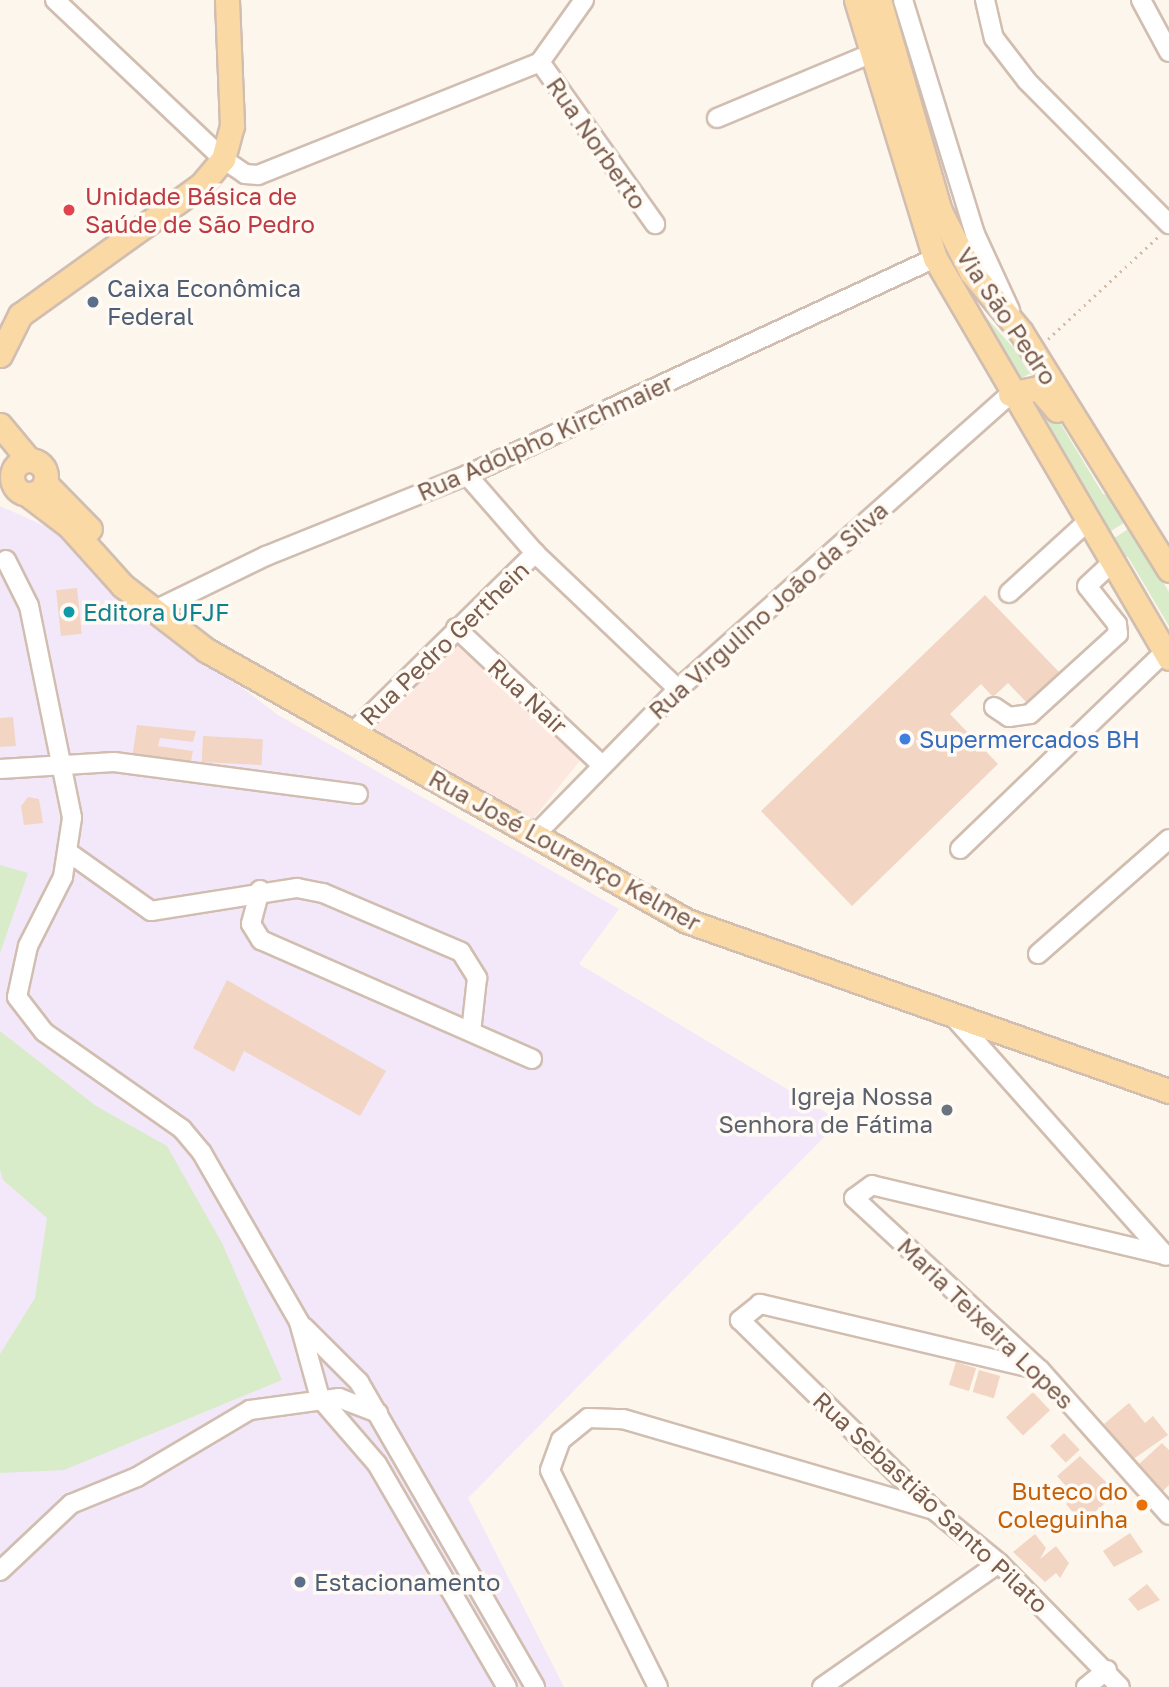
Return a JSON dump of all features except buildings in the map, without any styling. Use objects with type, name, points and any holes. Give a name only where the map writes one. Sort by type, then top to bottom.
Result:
[{"type":"main road","points":[[3,342],[20,315],[202,184],[223,159],[232,125],[227,0]]},
{"type":"main road","points":[[856,0],[870,54],[935,258],[1010,394],[1112,563],[1122,565],[1168,649]]},
{"type":"main road","name":"Via São Pedro","points":[[879,0],[940,211],[971,272],[1021,332],[1169,570]]},
{"type":"main road","points":[[1010,394],[1030,386],[1045,391],[1106,486],[1119,490]]},
{"type":"main road","name":"Rua José Lourenço Kelmer","points":[[4,432],[19,479],[131,577],[150,609],[206,650],[352,733],[687,921],[1169,1091]]},
{"type":"street","points":[[55,0],[223,159],[245,174],[258,175],[540,62],[584,0]]},
{"type":"street","points":[[904,0],[975,234],[1021,332]]},
{"type":"street","points":[[985,0],[995,38],[1027,81],[1169,225]]},
{"type":"street","points":[[1142,0],[1169,52]]},
{"type":"street","points":[[717,117],[870,54]]},
{"type":"street","name":"Rua Norberto","points":[[540,62],[654,224]]},
{"type":"street","name":"Rua Adolpho Kirchmaier","points":[[150,609],[266,556],[467,475],[935,258]]},
{"type":"street","name":"Rua Virgulino João da Silva","points":[[535,835],[601,764],[678,689],[1010,394]]},
{"type":"street","points":[[467,475],[535,554],[678,689]]},
{"type":"street","points":[[1009,593],[1087,522]]},
{"type":"street","name":"Rua Pedro Gerthein","points":[[352,733],[456,628],[535,554]]},
{"type":"street","points":[[6,560],[29,606],[63,761],[72,818],[63,877],[17,975],[16,997],[44,1032],[193,1141],[299,1322],[320,1398],[377,1464],[507,1687]]},
{"type":"street","points":[[994,707],[1009,718],[1030,714],[1118,634],[1117,624],[1087,586],[1112,563]]},
{"type":"street","name":"Rua Nair","points":[[456,628],[601,764]]},
{"type":"street","points":[[960,849],[1168,649]]},
{"type":"street","points":[[0,769],[63,761],[114,761],[358,794]]},
{"type":"street","points":[[1038,954],[1169,839]]},
{"type":"street","points":[[68,852],[151,911],[260,890],[323,893],[461,952],[477,978],[471,1032]]},
{"type":"street","points":[[260,890],[251,924],[261,940],[532,1059]]},
{"type":"street","points":[[950,1012],[1167,1256]]},
{"type":"street","name":"Maria Teixeira Lopes","points":[[1167,1256],[872,1185],[854,1198],[1040,1370],[1169,1515]]},
{"type":"street","name":"Rua Sebastião Santo Pilato","points":[[1040,1370],[760,1304],[740,1321],[934,1510],[999,1563],[1107,1670],[1120,1687]]},
{"type":"street","points":[[299,1322],[347,1366],[378,1413],[536,1687]]},
{"type":"street","points":[[0,1571],[71,1504],[146,1472],[250,1410],[320,1398],[338,1398],[378,1413]]},
{"type":"street","points":[[658,1687],[550,1470],[561,1440],[588,1418],[605,1415],[934,1510]]},
{"type":"street","points":[[414,1527],[436,1515]]},
{"type":"street","points":[[822,1687],[999,1563]]},
{"type":"street","points":[[1086,1687],[1107,1670]]},
{"type":"path","points":[[1034,352],[1169,225]]},
{"type":"shaded area","points":[[0,506],[54,530],[126,600],[278,715],[619,909],[579,964],[840,1121],[468,1498],[564,1687],[0,1687]]},
{"type":"shaded area","points":[[454,640],[582,758],[530,823],[370,728]]},
{"type":"green space","points":[[959,287],[1034,371],[1012,384]]},
{"type":"green space","points":[[1033,397],[1045,398],[1103,494],[1113,497],[1127,521],[1103,536]]},
{"type":"green space","points":[[1131,527],[1169,592],[1169,626],[1128,557],[1113,553],[1107,543]]},
{"type":"green space","points":[[0,865],[28,873],[0,953]]},
{"type":"green space","points":[[0,1031],[96,1106],[167,1146],[222,1243],[282,1380],[64,1470],[0,1473],[0,1354],[35,1298],[47,1218],[3,1180],[0,1170]]},
{"type":"place","name":"Unidade Básica de Saúde de São Pedro","points":[[69,210]]},
{"type":"place","name":"Caixa Econômica Federal","points":[[93,302]]},
{"type":"place","name":"Editora UFJF","points":[[69,612]]},
{"type":"place","name":"Supermercados BH","points":[[905,739]]},
{"type":"place","name":"Igreja Nossa Senhora de Fátima","points":[[947,1110]]},
{"type":"place","name":"Buteco do Coleguinha","points":[[1142,1505]]},
{"type":"place","name":"Estacionamento","points":[[300,1582]]}]
